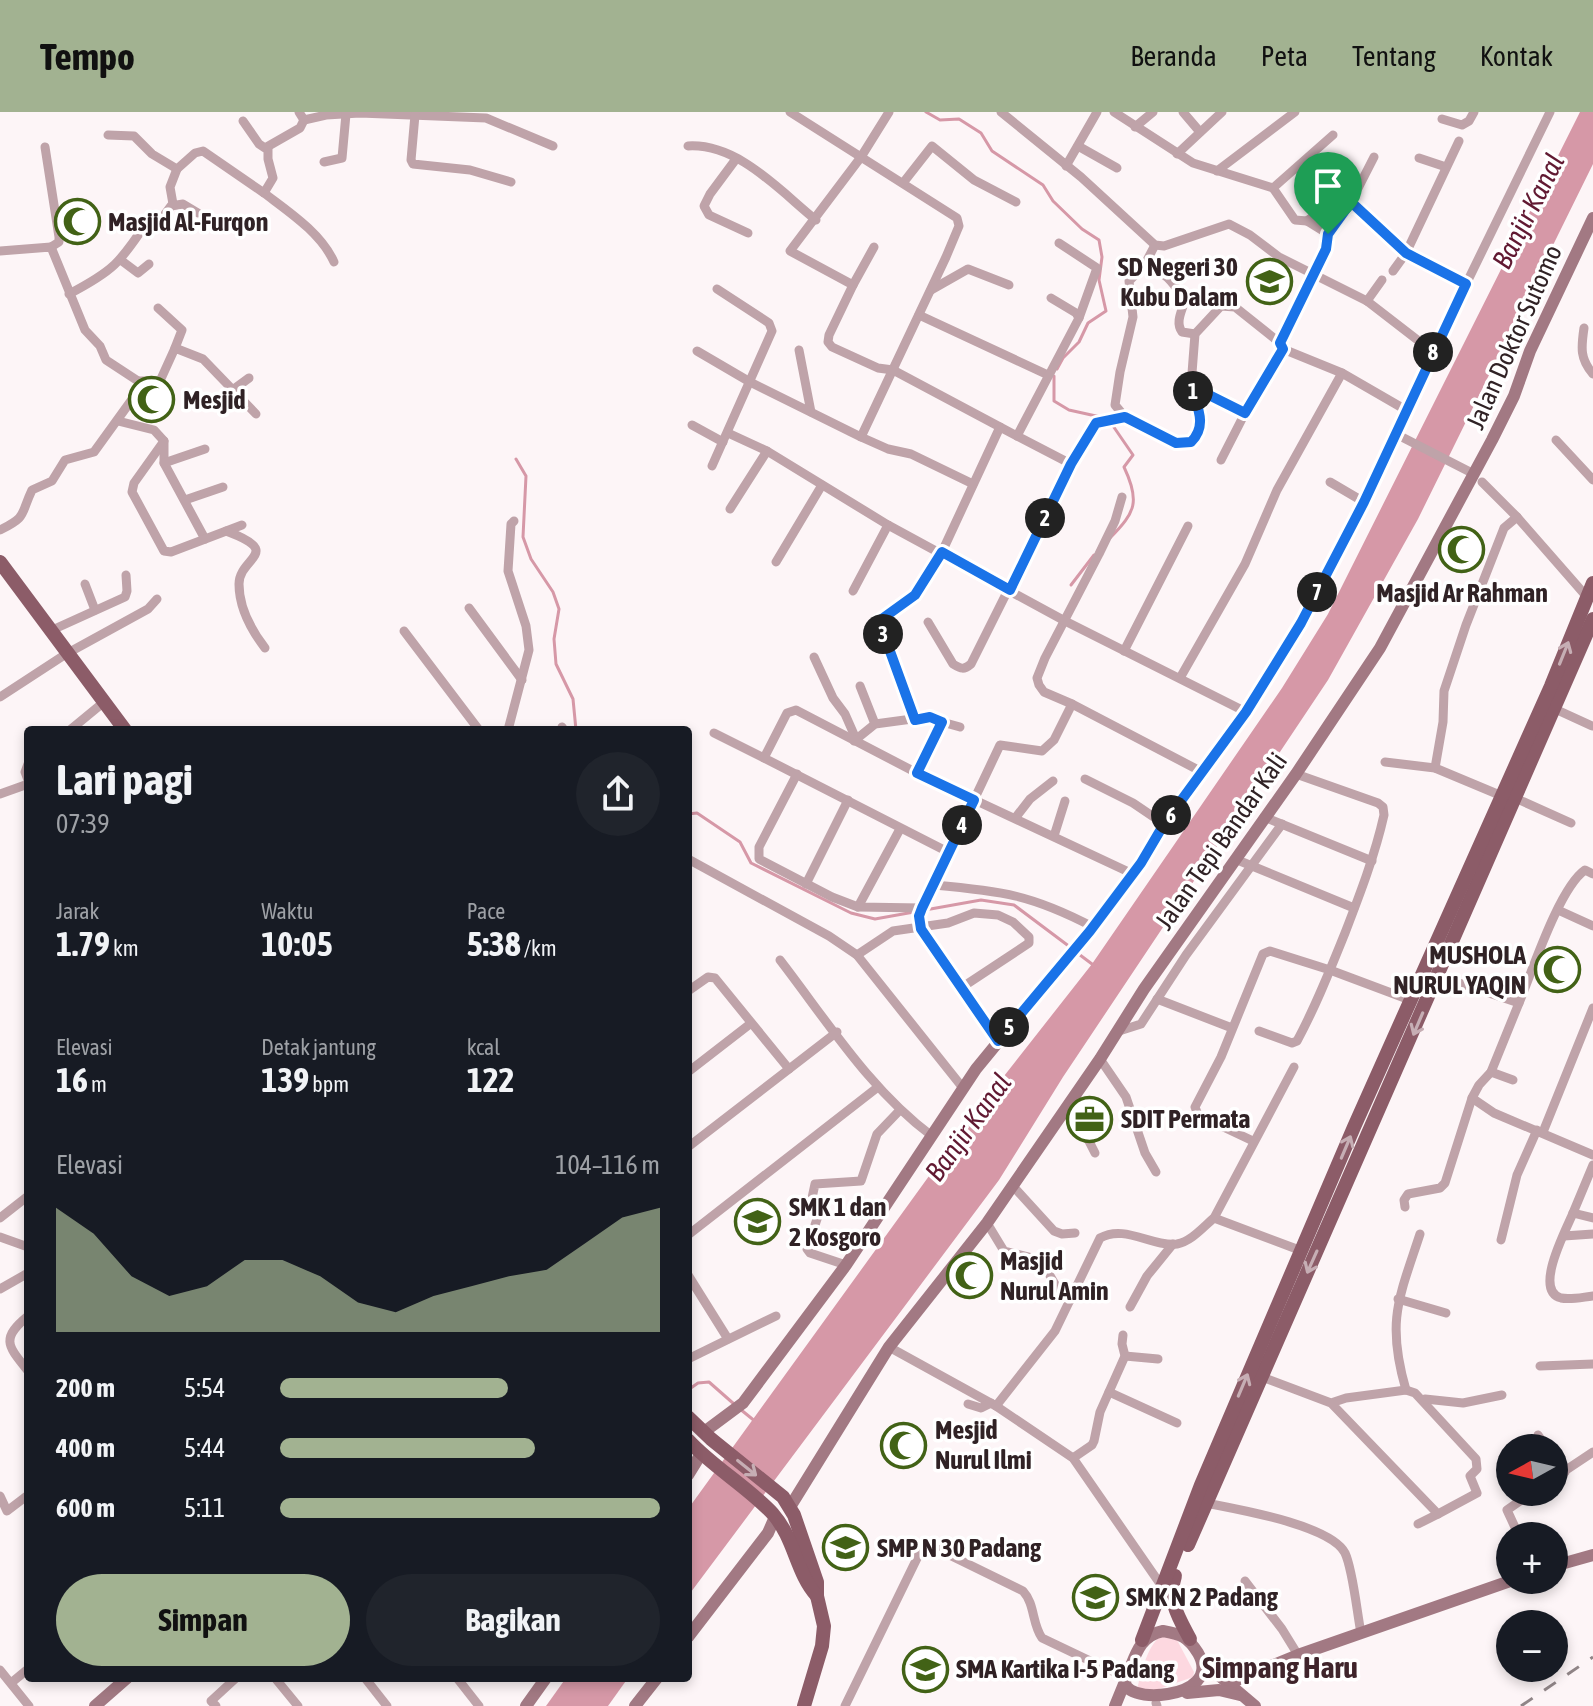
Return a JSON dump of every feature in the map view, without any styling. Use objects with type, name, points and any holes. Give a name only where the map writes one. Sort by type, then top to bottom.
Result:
[{"type":"main road","points":[[0,562],[122,726]]},
{"type":"main road","points":[[1508,797],[1555,709],[1557,689],[1590,590]]},
{"type":"main road","points":[[1190,1639],[1166,1590],[1201,1485],[1293,1288],[1370,1112],[1410,1000],[1475,872],[1557,689],[1593,619]]},
{"type":"main road","points":[[1142,1640],[1262,1377],[1293,1288],[1302,1251],[1438,976],[1475,872]]},
{"type":"main road","points":[[692,1421],[787,1502],[817,1582],[823,1617],[824,1636],[804,1706]]},
{"type":"main road","points":[[692,1444],[774,1516],[793,1547],[807,1585],[817,1596]]},
{"type":"street","points":[[790,112],[952,213],[959,222],[931,290],[861,437]]},
{"type":"street","points":[[853,285],[790,251],[861,157],[889,112]]},
{"type":"street","points":[[1001,112],[1155,245],[1164,246],[1229,224],[1279,257],[1367,301],[1433,352]]},
{"type":"street","points":[[1066,166],[1097,112]]},
{"type":"street","points":[[1114,112],[1203,168],[1273,188],[1295,220],[1307,221],[1328,234]]},
{"type":"street","points":[[1135,127],[1153,112]]},
{"type":"street","points":[[1183,112],[1200,132]]},
{"type":"street","points":[[1177,154],[1222,112]]},
{"type":"street","points":[[1217,171],[1295,112]]},
{"type":"street","points":[[1442,119],[1462,125],[1469,121],[1474,112]]},
{"type":"street","points":[[707,1435],[738,1407],[846,1265],[963,1088],[1133,874],[1164,824],[1246,712],[1301,623],[1364,502],[1550,112]]},
{"type":"street","points":[[324,162],[342,158],[344,113]]},
{"type":"street","points":[[268,148],[300,128],[302,116],[344,113],[487,115],[553,146]]},
{"type":"street","points":[[415,115],[413,164],[470,170],[511,182]]},
{"type":"street","points":[[243,121],[259,144],[268,148]]},
{"type":"street","points":[[108,135],[134,136],[152,154],[177,169]]},
{"type":"street","points":[[1273,188],[1333,135]]},
{"type":"street","points":[[1393,271],[1406,253],[1459,141]]},
{"type":"street","points":[[688,146],[702,145],[723,150],[816,220]]},
{"type":"street","points":[[903,183],[932,146],[974,180],[1016,202]]},
{"type":"street","points":[[1078,146],[1117,168]]},
{"type":"street","points":[[0,251],[51,247],[59,242],[45,147]]},
{"type":"street","points":[[264,193],[273,178],[268,148]]},
{"type":"street","points":[[69,294],[101,278],[122,261],[147,222],[160,221],[173,204],[170,187],[177,169],[195,153],[203,151],[264,193],[323,244],[334,262]]},
{"type":"street","points":[[1221,460],[1281,346],[1326,249],[1328,234],[1351,202],[1374,157]]},
{"type":"street","points":[[1419,158],[1446,167]]},
{"type":"street","points":[[736,159],[704,206],[709,215],[748,233]]},
{"type":"street","points":[[1307,221],[1345,187]]},
{"type":"street","points":[[1351,202],[1406,253],[1466,284]]},
{"type":"street","points":[[173,204],[183,204],[198,213]]},
{"type":"street","name":"Jalan Doktor Sutomo","points":[[1473,475],[1514,396],[1530,351],[1593,218]]},
{"type":"street","points":[[1017,436],[1079,318],[1097,268],[1059,243]]},
{"type":"street","points":[[1121,417],[1115,405],[1133,317],[1128,285],[1131,276],[1144,266],[1155,245]]},
{"type":"street","points":[[51,247],[85,330],[100,346],[106,360],[138,381],[162,379],[182,330],[158,308]]},
{"type":"street","points":[[874,247],[829,335],[828,342],[832,347],[878,368],[893,370],[1071,464]]},
{"type":"street","points":[[122,261],[138,273],[149,264]]},
{"type":"street","points":[[1144,266],[1161,270],[1185,300]]},
{"type":"street","points":[[931,290],[968,269],[1009,285]]},
{"type":"street","points":[[1367,301],[1382,280]]},
{"type":"street","points":[[712,466],[771,335],[771,325],[717,289]]},
{"type":"street","points":[[1051,298],[1079,318]]},
{"type":"street","points":[[1185,300],[1202,299]]},
{"type":"street","points":[[1185,300],[1178,320],[1179,327],[1182,332],[1195,334]]},
{"type":"street","points":[[928,622],[953,664],[966,669],[1010,590],[1092,425],[1121,417],[1176,443],[1191,442],[1198,435],[1201,419],[1191,386],[1195,334],[1217,309],[1227,305],[1249,317],[1281,346],[1342,373],[1406,410]]},
{"type":"street","points":[[919,315],[1048,375]]},
{"type":"street","points":[[1584,328],[1583,363],[1593,374]]},
{"type":"street","points":[[175,348],[203,359],[256,414]]},
{"type":"street","points":[[799,350],[811,412]]},
{"type":"street","points":[[697,351],[750,382],[861,437],[888,449],[911,454],[973,484]]},
{"type":"street","points":[[1180,678],[1245,564],[1277,490],[1342,373]]},
{"type":"street","points":[[234,389],[249,378]]},
{"type":"street","points":[[0,530],[24,515],[32,490],[52,481],[65,460],[94,452],[140,390],[138,381]]},
{"type":"street","points":[[1191,386],[1245,413]]},
{"type":"street","points":[[118,421],[154,430],[164,441],[164,463],[205,539]]},
{"type":"street","points":[[692,425],[767,451],[888,525],[1065,621],[1246,712]]},
{"type":"street","points":[[915,720],[879,621],[915,595],[942,552],[1000,427]]},
{"type":"street","points":[[1394,434],[1473,475],[1590,590]]},
{"type":"street","points":[[1556,440],[1593,480]]},
{"type":"street","points":[[164,441],[134,483],[132,492],[164,551],[171,552],[242,525]]},
{"type":"street","points":[[164,463],[205,449]]},
{"type":"street","points":[[730,509],[767,451]]},
{"type":"street","name":"Jalan Tepi Bandar Kali","points":[[787,1502],[889,1347],[987,1223],[1296,774],[1380,648],[1473,475]]},
{"type":"street","points":[[1330,482],[1364,502]]},
{"type":"street","points":[[776,562],[822,485]]},
{"type":"street","points":[[185,500],[223,487]]},
{"type":"street","points":[[1122,497],[1115,521],[1037,678],[1044,692],[1204,773]]},
{"type":"street","points":[[1435,768],[1443,722],[1442,701],[1448,678],[1504,528],[1517,517]]},
{"type":"street","points":[[509,726],[529,643],[520,603],[508,571],[511,523],[514,521]]},
{"type":"street","points":[[853,591],[888,525]]},
{"type":"street","points":[[1124,651],[1188,526]]},
{"type":"street","points":[[226,531],[249,539],[254,546],[255,555],[240,579],[239,587],[248,621],[265,648]]},
{"type":"street","points":[[50,631],[125,597],[126,575]]},
{"type":"street","points":[[85,584],[95,610]]},
{"type":"street","points":[[0,697],[66,654],[148,609],[157,599]]},
{"type":"street","points":[[469,608],[522,680]]},
{"type":"street","points":[[404,631],[476,726]]},
{"type":"street","points":[[814,657],[855,740]]},
{"type":"street","points":[[860,686],[875,724]]},
{"type":"street","points":[[75,726],[104,702]]},
{"type":"street","points":[[998,1041],[921,929],[921,911],[1000,745],[1036,752],[1049,747],[1072,704]]},
{"type":"street","points":[[1555,709],[1592,726]]},
{"type":"street","points":[[764,758],[787,713],[793,710],[917,773],[1133,874]]},
{"type":"street","points":[[855,740],[875,724],[930,717],[960,727]]},
{"type":"street","points":[[917,773],[942,722]]},
{"type":"street","points":[[714,733],[950,853]]},
{"type":"street","points":[[1385,762],[1435,768],[1571,823]]},
{"type":"street","points":[[797,774],[757,851],[763,862],[858,907],[921,911]]},
{"type":"street","points":[[1259,1031],[1296,1042],[1312,1014],[1330,970],[1372,861],[1384,815],[1383,807],[1372,801],[1296,774]]},
{"type":"street","points":[[1085,779],[1133,803],[1164,824]]},
{"type":"street","points":[[1016,817],[1030,799],[1053,781]]},
{"type":"street","points":[[0,794],[24,784]]},
{"type":"street","points":[[806,884],[848,800]]},
{"type":"street","points":[[1054,836],[1065,801]]},
{"type":"street","points":[[1264,817],[1372,861]]},
{"type":"street","points":[[1116,1032],[1141,1024],[1186,955],[1282,824]]},
{"type":"street","points":[[858,907],[900,829]]},
{"type":"street","points":[[1235,859],[1354,908]]},
{"type":"street","points":[[692,861],[829,936],[857,955],[963,1088]]},
{"type":"street","points":[[1405,1207],[1404,1200],[1408,1194],[1443,1186],[1472,1098],[1491,1072],[1558,910],[1580,872],[1585,870],[1593,874]]},
{"type":"street","points":[[934,885],[1000,890],[1020,895],[1056,907],[1091,929]]},
{"type":"street","points":[[1558,910],[1593,926]]},
{"type":"street","points":[[857,955],[893,931],[921,929],[974,913],[998,915],[1013,922],[1029,937],[1029,943],[1016,953],[961,988]]},
{"type":"street","points":[[1253,1141],[1198,1115],[1195,1110],[1266,952],[1330,970],[1410,1000]]},
{"type":"street","points":[[780,960],[878,1087],[899,1111],[932,1136]]},
{"type":"street","points":[[1438,976],[1519,1003]]},
{"type":"street","points":[[692,988],[708,977],[714,977],[789,1069]]},
{"type":"street","points":[[1157,999],[1232,1028]]},
{"type":"street","points":[[1501,1240],[1517,1175],[1540,1131],[1593,1008]]},
{"type":"street","points":[[692,1065],[750,1024]]},
{"type":"street","points":[[692,1144],[837,1032]]},
{"type":"street","points":[[1100,1059],[1126,1097],[1145,1153],[1156,1172]]},
{"type":"street","points":[[1130,1307],[1147,1276],[1173,1244],[1196,1235],[1214,1218],[1294,1067]]},
{"type":"street","points":[[1491,1072],[1513,1080]]},
{"type":"street","points":[[692,1232],[878,1087]]},
{"type":"street","points":[[1472,1098],[1494,1113],[1593,1155]]},
{"type":"street","points":[[1069,1102],[1095,1153]]},
{"type":"street","points":[[846,1265],[807,1250],[819,1213],[812,1198],[815,1184],[861,1181],[877,1134],[899,1111]]},
{"type":"street","points":[[1593,1165],[1548,1278],[1551,1291],[1564,1298],[1593,1296]]},
{"type":"street","points":[[1012,1185],[1054,1231],[1075,1233]]},
{"type":"street","points":[[0,1218],[24,1199]]},
{"type":"street","points":[[1573,1213],[1593,1218]]},
{"type":"street","points":[[1214,1218],[1302,1251]]},
{"type":"street","points":[[987,1223],[1004,1251],[1041,1260],[1056,1286],[1071,1300]]},
{"type":"street","points":[[968,1404],[981,1408],[994,1404],[1046,1345],[1100,1238],[1124,1234],[1173,1244]]},
{"type":"street","points":[[1406,1390],[1395,1333],[1398,1299],[1420,1234]]},
{"type":"street","points":[[1564,1236],[1593,1234]]},
{"type":"street","points":[[0,1237],[24,1246]]},
{"type":"street","points":[[0,1289],[24,1275]]},
{"type":"street","points":[[692,1281],[728,1339]]},
{"type":"street","points":[[1398,1299],[1446,1313]]},
{"type":"street","points":[[692,1357],[776,1316]]},
{"type":"street","points":[[24,1320],[11,1332],[9,1340],[24,1366]]},
{"type":"street","points":[[1073,1458],[1092,1445],[1100,1412],[1125,1356],[1123,1335]]},
{"type":"street","points":[[889,1347],[994,1404],[1073,1458],[1166,1590]]},
{"type":"street","points":[[1125,1356],[1158,1359]]},
{"type":"street","points":[[1540,1366],[1593,1364]]},
{"type":"street","points":[[1262,1377],[1331,1403],[1438,1514]]},
{"type":"street","points":[[1331,1403],[1406,1390],[1437,1402],[1463,1403],[1502,1395]]},
{"type":"street","points":[[1109,1392],[1177,1423]]},
{"type":"street","points":[[1418,1524],[1477,1493],[1470,1476],[1478,1466],[1476,1459],[1422,1398]]},
{"type":"street","points":[[1568,1470],[1593,1452]]},
{"type":"street","points":[[692,1470],[703,1456]]},
{"type":"street","points":[[0,1496],[3,1508],[8,1511],[24,1498]]},
{"type":"street","points":[[1206,1503],[1288,1519],[1341,1548],[1346,1558],[1361,1633]]},
{"type":"street","points":[[1513,1506],[1507,1510],[1513,1522]]},
{"type":"street","points":[[692,1632],[768,1533],[774,1516]]},
{"type":"street","points":[[768,1533],[793,1547]]},
{"type":"street","points":[[845,1706],[923,1546],[927,1544],[1023,1591],[1030,1600],[1040,1636],[1125,1681],[1133,1699],[1140,1703],[1154,1705],[1202,1690],[1219,1690],[1243,1696]]},
{"type":"street","points":[[1568,1562],[1593,1555]]},
{"type":"street","points":[[1245,1581],[1298,1655]]},
{"type":"street","points":[[1230,1683],[1298,1655],[1496,1586]]},
{"type":"street","points":[[1115,1706],[1142,1640],[1163,1631],[1190,1639],[1202,1661],[1255,1706]]},
{"type":"street","points":[[1184,1694],[1195,1687],[1201,1675],[1202,1661]]},
{"type":"street","points":[[0,1670],[29,1706]]},
{"type":"street","points":[[11,1683],[24,1672]]},
{"type":"street","points":[[95,1706],[122,1682]]},
{"type":"street","points":[[211,1704],[232,1682]]},
{"type":"street","points":[[278,1682],[298,1706]]},
{"type":"street","points":[[368,1682],[387,1706]]},
{"type":"street","points":[[460,1682],[479,1706]]},
{"type":"street","points":[[526,1706],[539,1682]]},
{"type":"street","points":[[635,1706],[654,1682]]},
{"type":"shaded area","points":[[1161,1636],[1177,1640],[1194,1672],[1193,1677],[1142,1695],[1137,1690],[1143,1668],[1148,1653]]},
{"type":"water","name":"Banjir Kanal","points":[[1580,112],[1593,112],[1593,164],[1418,519],[1328,680],[1063,1077],[999,1180],[692,1591],[692,1503],[971,1118],[1092,964],[1282,688],[1328,614]]},
{"type":"water","points":[[563,1682],[625,1682],[608,1706],[546,1706]]},
{"type":"waterway","points":[[926,112],[940,120],[959,119],[981,133],[992,151],[1043,185],[1053,201],[1082,229],[1099,240],[1102,257],[1099,280],[1106,311],[1088,323],[1079,342],[1057,369]]},
{"type":"waterway","points":[[1054,376],[1054,401],[1069,410],[1105,418]]},
{"type":"waterway","points":[[1110,538],[1133,506],[1132,489],[1124,467],[1133,455],[1111,423]]},
{"type":"waterway","points":[[516,459],[526,476],[523,537],[531,559],[553,592],[559,609],[554,639],[556,664],[573,699],[576,726]]},
{"type":"waterway","points":[[1071,585],[1094,555]]},
{"type":"waterway","points":[[692,814],[697,813],[740,842],[751,863],[851,913],[875,919],[914,912]]},
{"type":"waterway","points":[[925,910],[981,900],[1014,905],[1070,947]]},
{"type":"waterway","points":[[1076,952],[1096,967]]},
{"type":"waterway","points":[[692,1387],[709,1382],[734,1404]]},
{"type":"waterway","points":[[740,1409],[756,1422]]},
{"type":"railway","points":[[1521,1706],[1593,1657]]},
{"type":"place","name":"Masjid Al-Furqon","points":[[77,222]]},
{"type":"place","name":"SD Negeri 30 Kubu Dalam","points":[[1269,282]]},
{"type":"place","name":"Mesjid","points":[[152,400]]},
{"type":"place","name":"Masjid Ar Rahman","points":[[1462,550]]},
{"type":"place","name":"MUSHOLA NURUL YAQIN","points":[[1557,970]]},
{"type":"place","name":"SDIT Permata","points":[[1090,1119]]},
{"type":"place","name":"SMK 1 dan 2 Kosgoro","points":[[758,1222]]},
{"type":"place","name":"Masjid Nurul Amin","points":[[969,1276]]},
{"type":"place","name":"Mesjid Nurul Ilmi","points":[[904,1445]]},
{"type":"place","name":"SMP N 30 Padang","points":[[846,1548]]},
{"type":"place","name":"SMK N 2 Padang","points":[[1095,1597]]},
{"type":"place","name":"SMA Kartika I-5 Padang","points":[[925,1669]]},
{"type":"district","name":"Simpang Haru","points":[[1280,1668]]},
{"type":"route","points":[[1351,202],[1406,253],[1466,284],[1364,502],[1301,623],[1246,712],[1090,931],[998,1041],[921,929],[919,916],[922,908],[974,800],[917,773],[942,722],[930,717],[915,720],[879,621],[915,595],[942,552],[1010,590],[1092,425],[1125,417],[1176,443],[1183,445],[1191,442],[1198,435],[1201,419],[1191,386],[1245,413],[1283,349],[1280,343],[1326,249],[1328,234],[1351,202]]}]
